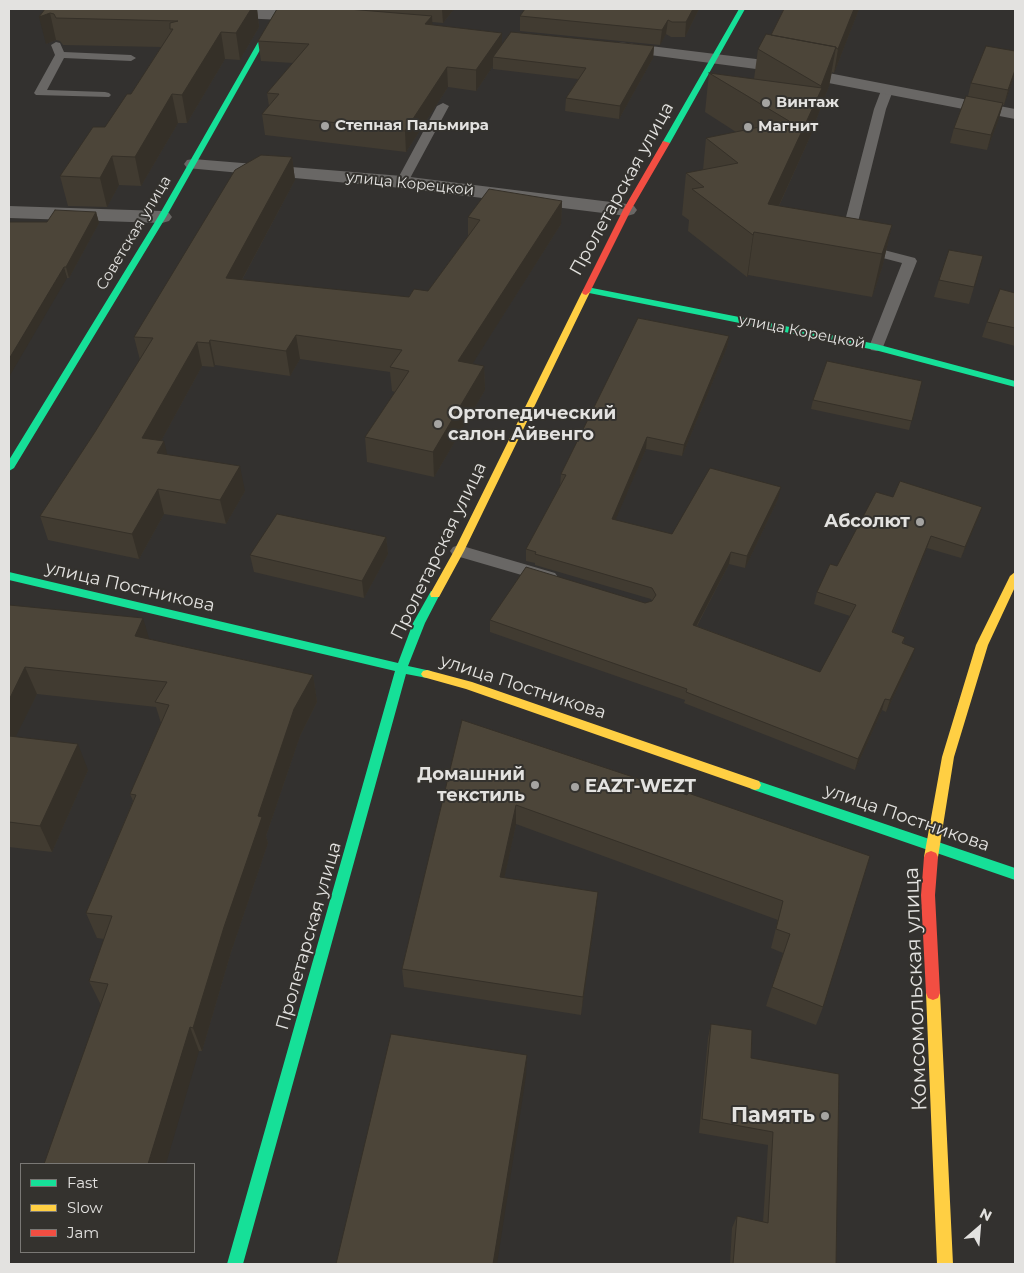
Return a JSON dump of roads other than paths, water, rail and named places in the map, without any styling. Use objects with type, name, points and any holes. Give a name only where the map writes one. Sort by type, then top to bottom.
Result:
[{"type":"main road","name":"Пролетарская улица","points":[[235,1264],[402,667],[419,623],[459,551],[627,210],[742,9]]},
{"type":"main road","name":"Советская улица","points":[[9,468],[162,217],[278,11]]},
{"type":"main road","name":"улица Корецкой","points":[[587,290],[876,347],[1015,384]]},
{"type":"main road","name":"улица Постникова","points":[[9,576],[339,655],[402,667],[468,685],[932,847],[1015,874]]},
{"type":"main road","name":"Комсомольская улица","points":[[945,1264],[928,895],[932,847],[948,757],[976,664],[982,645],[1015,576]]},
{"type":"street","points":[[149,9],[278,11],[325,17]]},
{"type":"street","points":[[607,45],[715,57],[888,88],[1015,114]]},
{"type":"street","name":"улица Корецкой","points":[[193,164],[402,182],[627,210]]},
{"type":"street","points":[[9,212],[162,217]]},
{"type":"lane","points":[[105,95],[40,93],[58,50],[131,58]]},
{"type":"lane","points":[[876,347],[910,261],[846,244],[880,109],[888,88]]},
{"type":"lane","points":[[402,182],[442,106]]},
{"type":"lane","points":[[459,551],[568,583]]},
{"type":"place","name":"Винтаж","points":[[766,103]]},
{"type":"place","name":"Степная Пальмира","points":[[325,126]]},
{"type":"place","name":"Магнит","points":[[748,127]]},
{"type":"place","name":"Ортопедический салон Айвенго","points":[[438,424]]},
{"type":"place","name":"Абсолют","points":[[920,522]]},
{"type":"place","name":"Домашний текстиль","points":[[535,785]]},
{"type":"place","name":"EAZT-WEZT","points":[[575,787]]},
{"type":"place","name":"Память","points":[[825,1116]]}]
